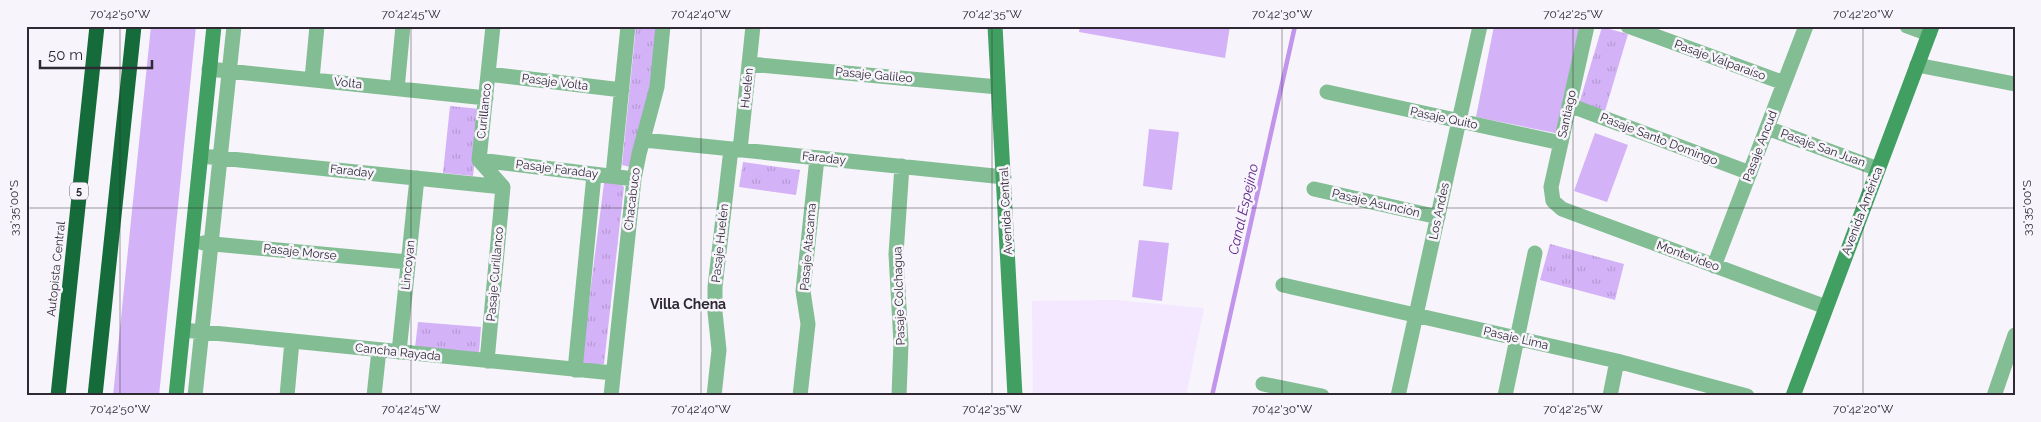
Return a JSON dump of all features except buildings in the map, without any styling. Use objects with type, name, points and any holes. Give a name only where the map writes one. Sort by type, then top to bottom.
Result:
[{"type":"highway","name":"Autopista Central","points":[[58,396],[97,26]]},
{"type":"highway","points":[[95,396],[134,26]]},
{"type":"highway","points":[[47,396],[63,345]]},
{"type":"street","points":[[176,396],[214,26]]},
{"type":"street","points":[[195,396],[234,26]]},
{"type":"street","points":[[312,79],[317,26]]},
{"type":"street","points":[[397,89],[403,26]]},
{"type":"street","name":"Curillanco","points":[[479,160],[493,26]]},
{"type":"street","name":"Chacabuco","points":[[614,175],[628,26]]},
{"type":"street","name":"Chacabuco","points":[[611,396],[634,179],[657,87],[663,26]]},
{"type":"street","name":"Huelén","points":[[736,150],[750,64],[753,26]]},
{"type":"street","name":"Avenida Central","points":[[995,26],[1015,396]]},
{"type":"street","name":"Los Andes","points":[[1398,396],[1480,26]]},
{"type":"street","name":"Santiago","points":[[1553,201],[1551,187],[1587,26]]},
{"type":"street","name":"Pasaje Valparaíso","points":[[1628,26],[1784,83]]},
{"type":"street","name":"Pasaje Ancud","points":[[1714,266],[1806,26]]},
{"type":"street","points":[[1907,26],[1930,30]]},
{"type":"street","name":"Avenida América","points":[[1793,396],[1930,30]]},
{"type":"street","name":"Pasaje Galileo","points":[[750,64],[998,87]]},
{"type":"street","points":[[1917,65],[2015,84]]},
{"type":"street","name":"Volta","points":[[209,69],[486,98]]},
{"type":"street","name":"Pasaje Volta","points":[[488,74],[622,90]]},
{"type":"street","name":"Pasaje Quito","points":[[1327,92],[1561,143]]},
{"type":"street","name":"Pasaje Santo Domingo","points":[[1569,105],[1750,173]]},
{"type":"street","name":"Pasaje San Juan","points":[[1767,128],[1878,169]]},
{"type":"street","name":"Faraday","points":[[644,140],[1004,177]]},
{"type":"street","name":"Pasaje Huelén","points":[[714,396],[719,350],[715,312],[715,287],[736,150]]},
{"type":"street","name":"Faraday","points":[[200,156],[503,187]]},
{"type":"street","name":"Pasaje Atacama","points":[[800,396],[808,324],[803,291],[818,158]]},
{"type":"street","points":[[479,160],[503,187]]},
{"type":"street","name":"Pasaje Faraday","points":[[479,160],[594,175],[614,175],[634,179]]},
{"type":"street","name":"Pasaje Colchagua","points":[[899,396],[901,343],[896,254],[902,166]]},
{"type":"street","points":[[575,370],[594,175]]},
{"type":"street","name":"Lincoyan","points":[[400,352],[417,178]]},
{"type":"street","name":"Pasaje Curillanco","points":[[487,361],[503,187]]},
{"type":"street","name":"Pasaje Asunción","points":[[1314,189],[1438,217]]},
{"type":"street","name":"Montevideo","points":[[1553,201],[1562,209],[1826,307]]},
{"type":"street","name":"Pasaje Morse","points":[[192,241],[408,262]]},
{"type":"street","points":[[1505,396],[1535,253]]},
{"type":"street","name":"Pasaje Lima","points":[[1283,285],[1618,361],[1747,396]]},
{"type":"street","name":"Cancha Rayada","points":[[182,330],[614,373]]},
{"type":"street","points":[[1994,396],[2015,335]]},
{"type":"street","points":[[286,396],[292,341]]},
{"type":"street","points":[[374,396],[378,350]]},
{"type":"street","points":[[1610,396],[1618,361]]},
{"type":"street","points":[[1263,384],[1322,396]]},
{"type":"shaded area","points":[[1116,300],[1204,308],[1186,396],[1033,396],[1032,301]]},
{"type":"green space","points":[[151,26],[196,26],[159,396],[113,396]]},
{"type":"green space","points":[[636,26],[657,26],[653,69],[634,168],[622,165]]},
{"type":"green space","points":[[1080,26],[1230,26],[1225,58],[1079,32]]},
{"type":"green space","points":[[1494,26],[1582,26],[1560,134],[1476,117]]},
{"type":"green space","points":[[1602,27],[1628,34],[1605,111],[1579,104]]},
{"type":"green space","points":[[450,106],[480,109],[473,176],[443,173]]},
{"type":"green space","points":[[1149,129],[1179,132],[1172,190],[1143,186]]},
{"type":"green space","points":[[1595,133],[1628,145],[1607,202],[1574,191]]},
{"type":"green space","points":[[743,162],[800,170],[796,195],[739,187]]},
{"type":"green space","points":[[618,181],[624,187],[604,364],[581,365],[604,183]]},
{"type":"green space","points":[[1139,240],[1169,243],[1162,301],[1132,297]]},
{"type":"green space","points":[[1550,244],[1624,264],[1615,300],[1540,280]]},
{"type":"green space","points":[[418,322],[481,327],[479,353],[415,348]]},
{"type":"waterway","name":"Canal Espejino","points":[[1212,396],[1295,26]]},
{"type":"district","name":"Villa Chena","points":[[688,304]]}]
